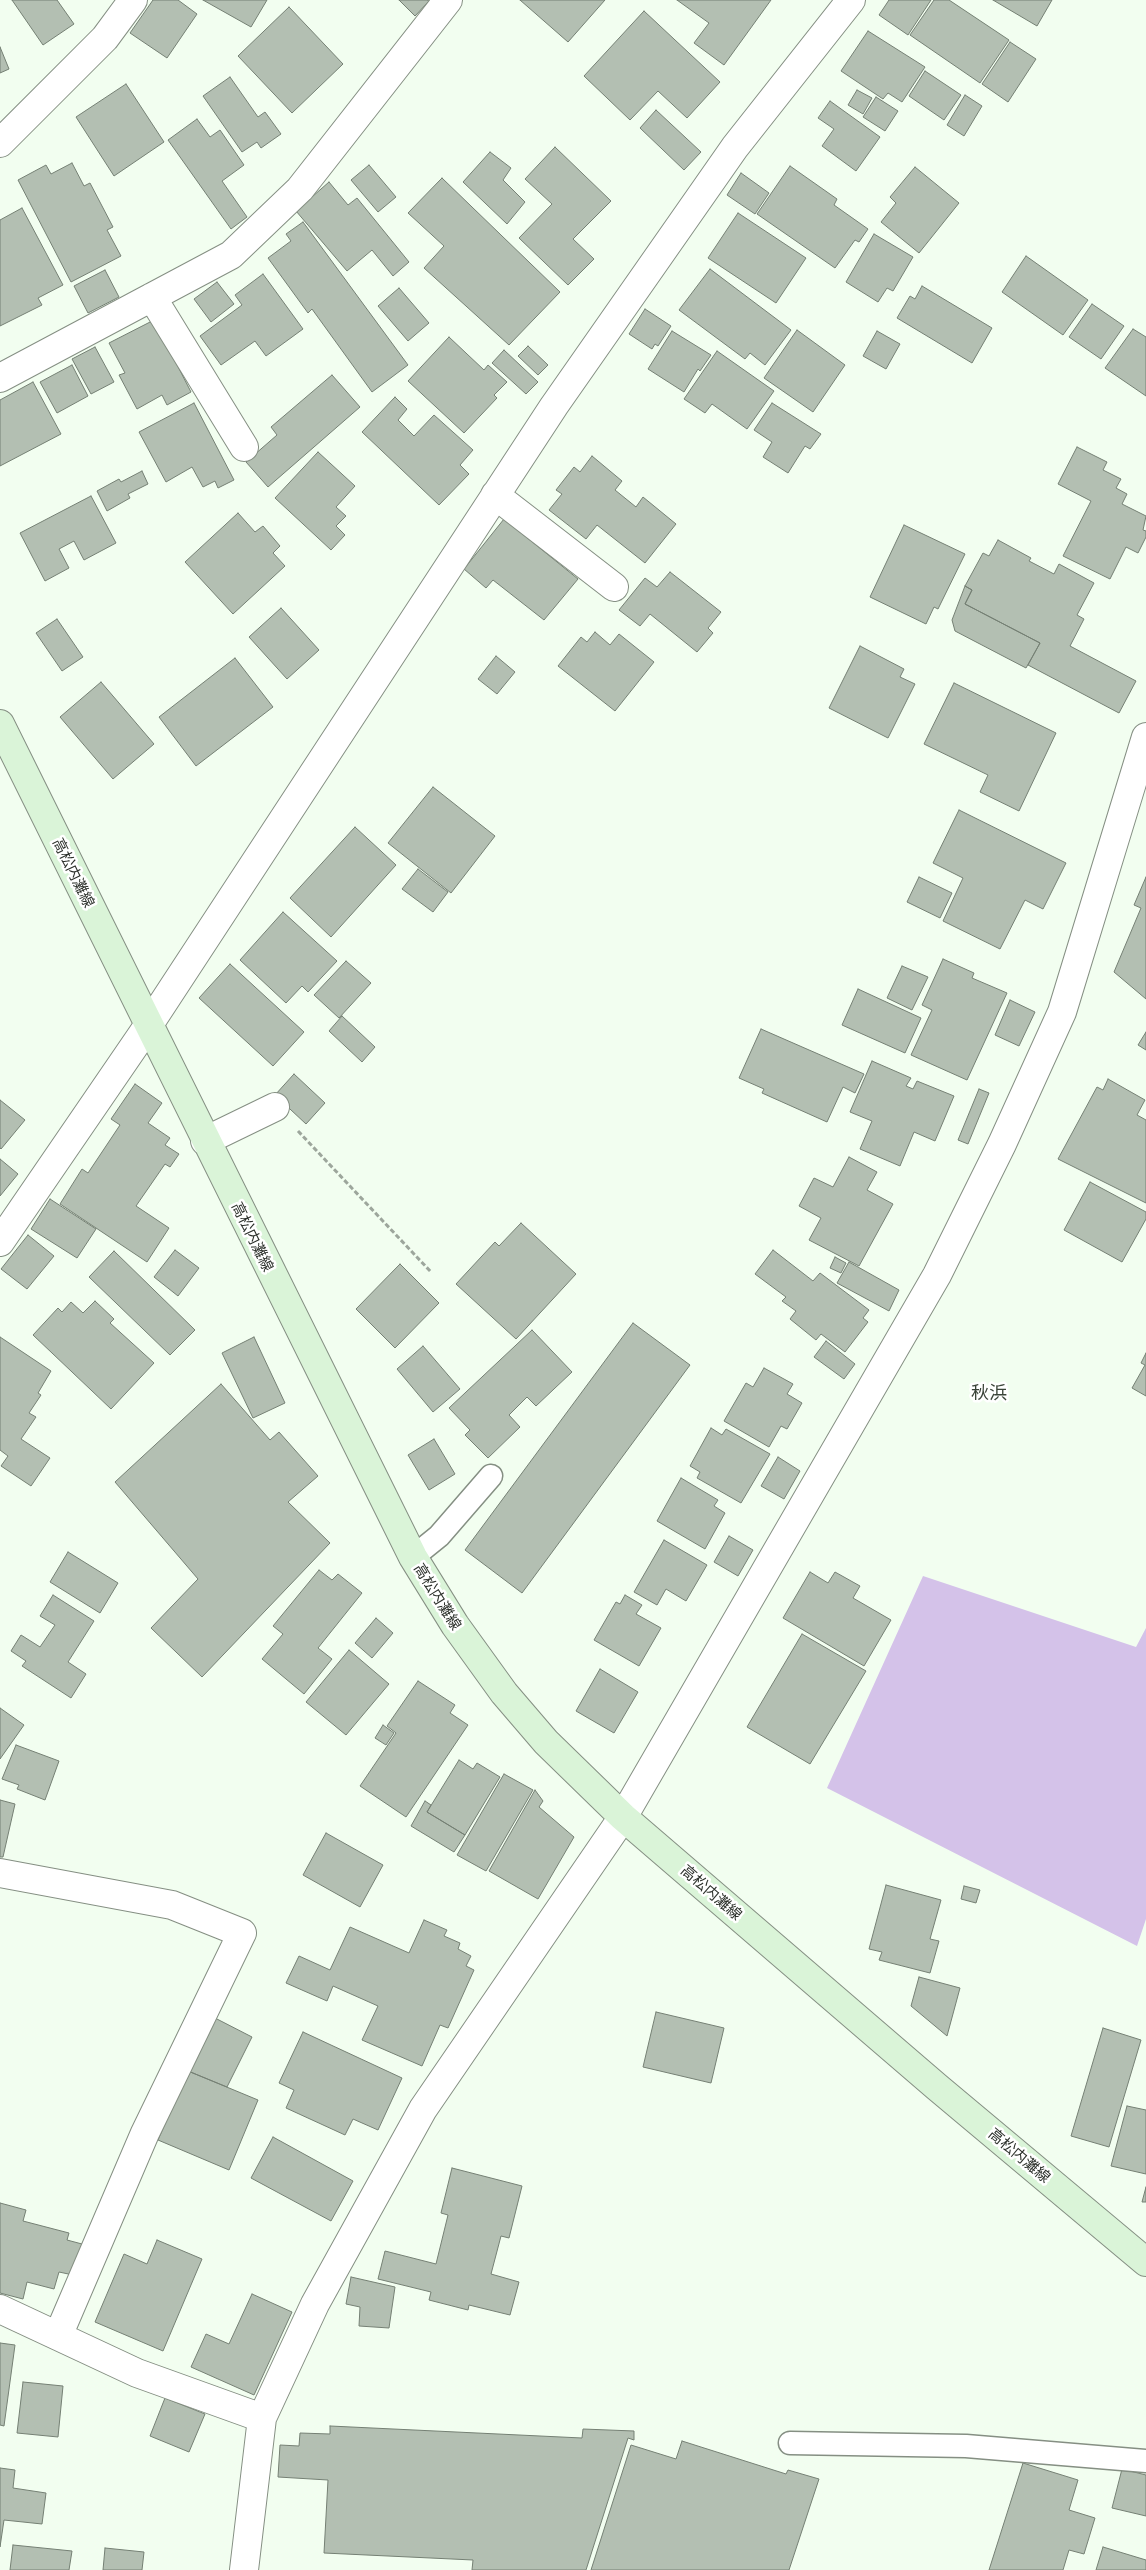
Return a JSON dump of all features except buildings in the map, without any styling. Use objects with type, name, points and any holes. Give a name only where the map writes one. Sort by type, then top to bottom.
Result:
[{"type":"main road","name":"高松内灘線","points":[[0,724],[413,1558],[455,1626],[504,1693],[546,1742],[622,1817],[929,2081],[1146,2262]]},
{"type":"street","points":[[0,378],[231,255],[300,189],[448,0]]},
{"type":"street","points":[[0,1242],[148,1026],[554,406],[735,147],[851,0]]},
{"type":"street","points":[[0,143],[105,38],[119,7]]},
{"type":"street","points":[[152,297],[244,447]]},
{"type":"street","points":[[495,495],[614,587]]},
{"type":"street","points":[[244,2570],[262,2418],[315,2304],[423,2109],[622,1817],[937,1275],[1002,1144],[1062,1012],[1146,737]]},
{"type":"street","points":[[205,1140],[275,1107]]},
{"type":"street","points":[[0,1873],[172,1905],[242,1933],[145,2132],[58,2336]]},
{"type":"street","points":[[0,2309],[137,2373],[262,2418]]},
{"type":"lane","points":[[413,1558],[439,1536],[492,1476]]},
{"type":"lane","points":[[790,2443],[966,2446],[1146,2461]]},
{"type":"path","points":[[275,1107],[431,1272]]},
{"type":"shaded area","points":[[923,1576],[1136,1647],[1146,1628],[1146,1919],[1137,1946],[827,1788]]},
{"type":"district","name":"秋浜","points":[[989,1394]]}]
